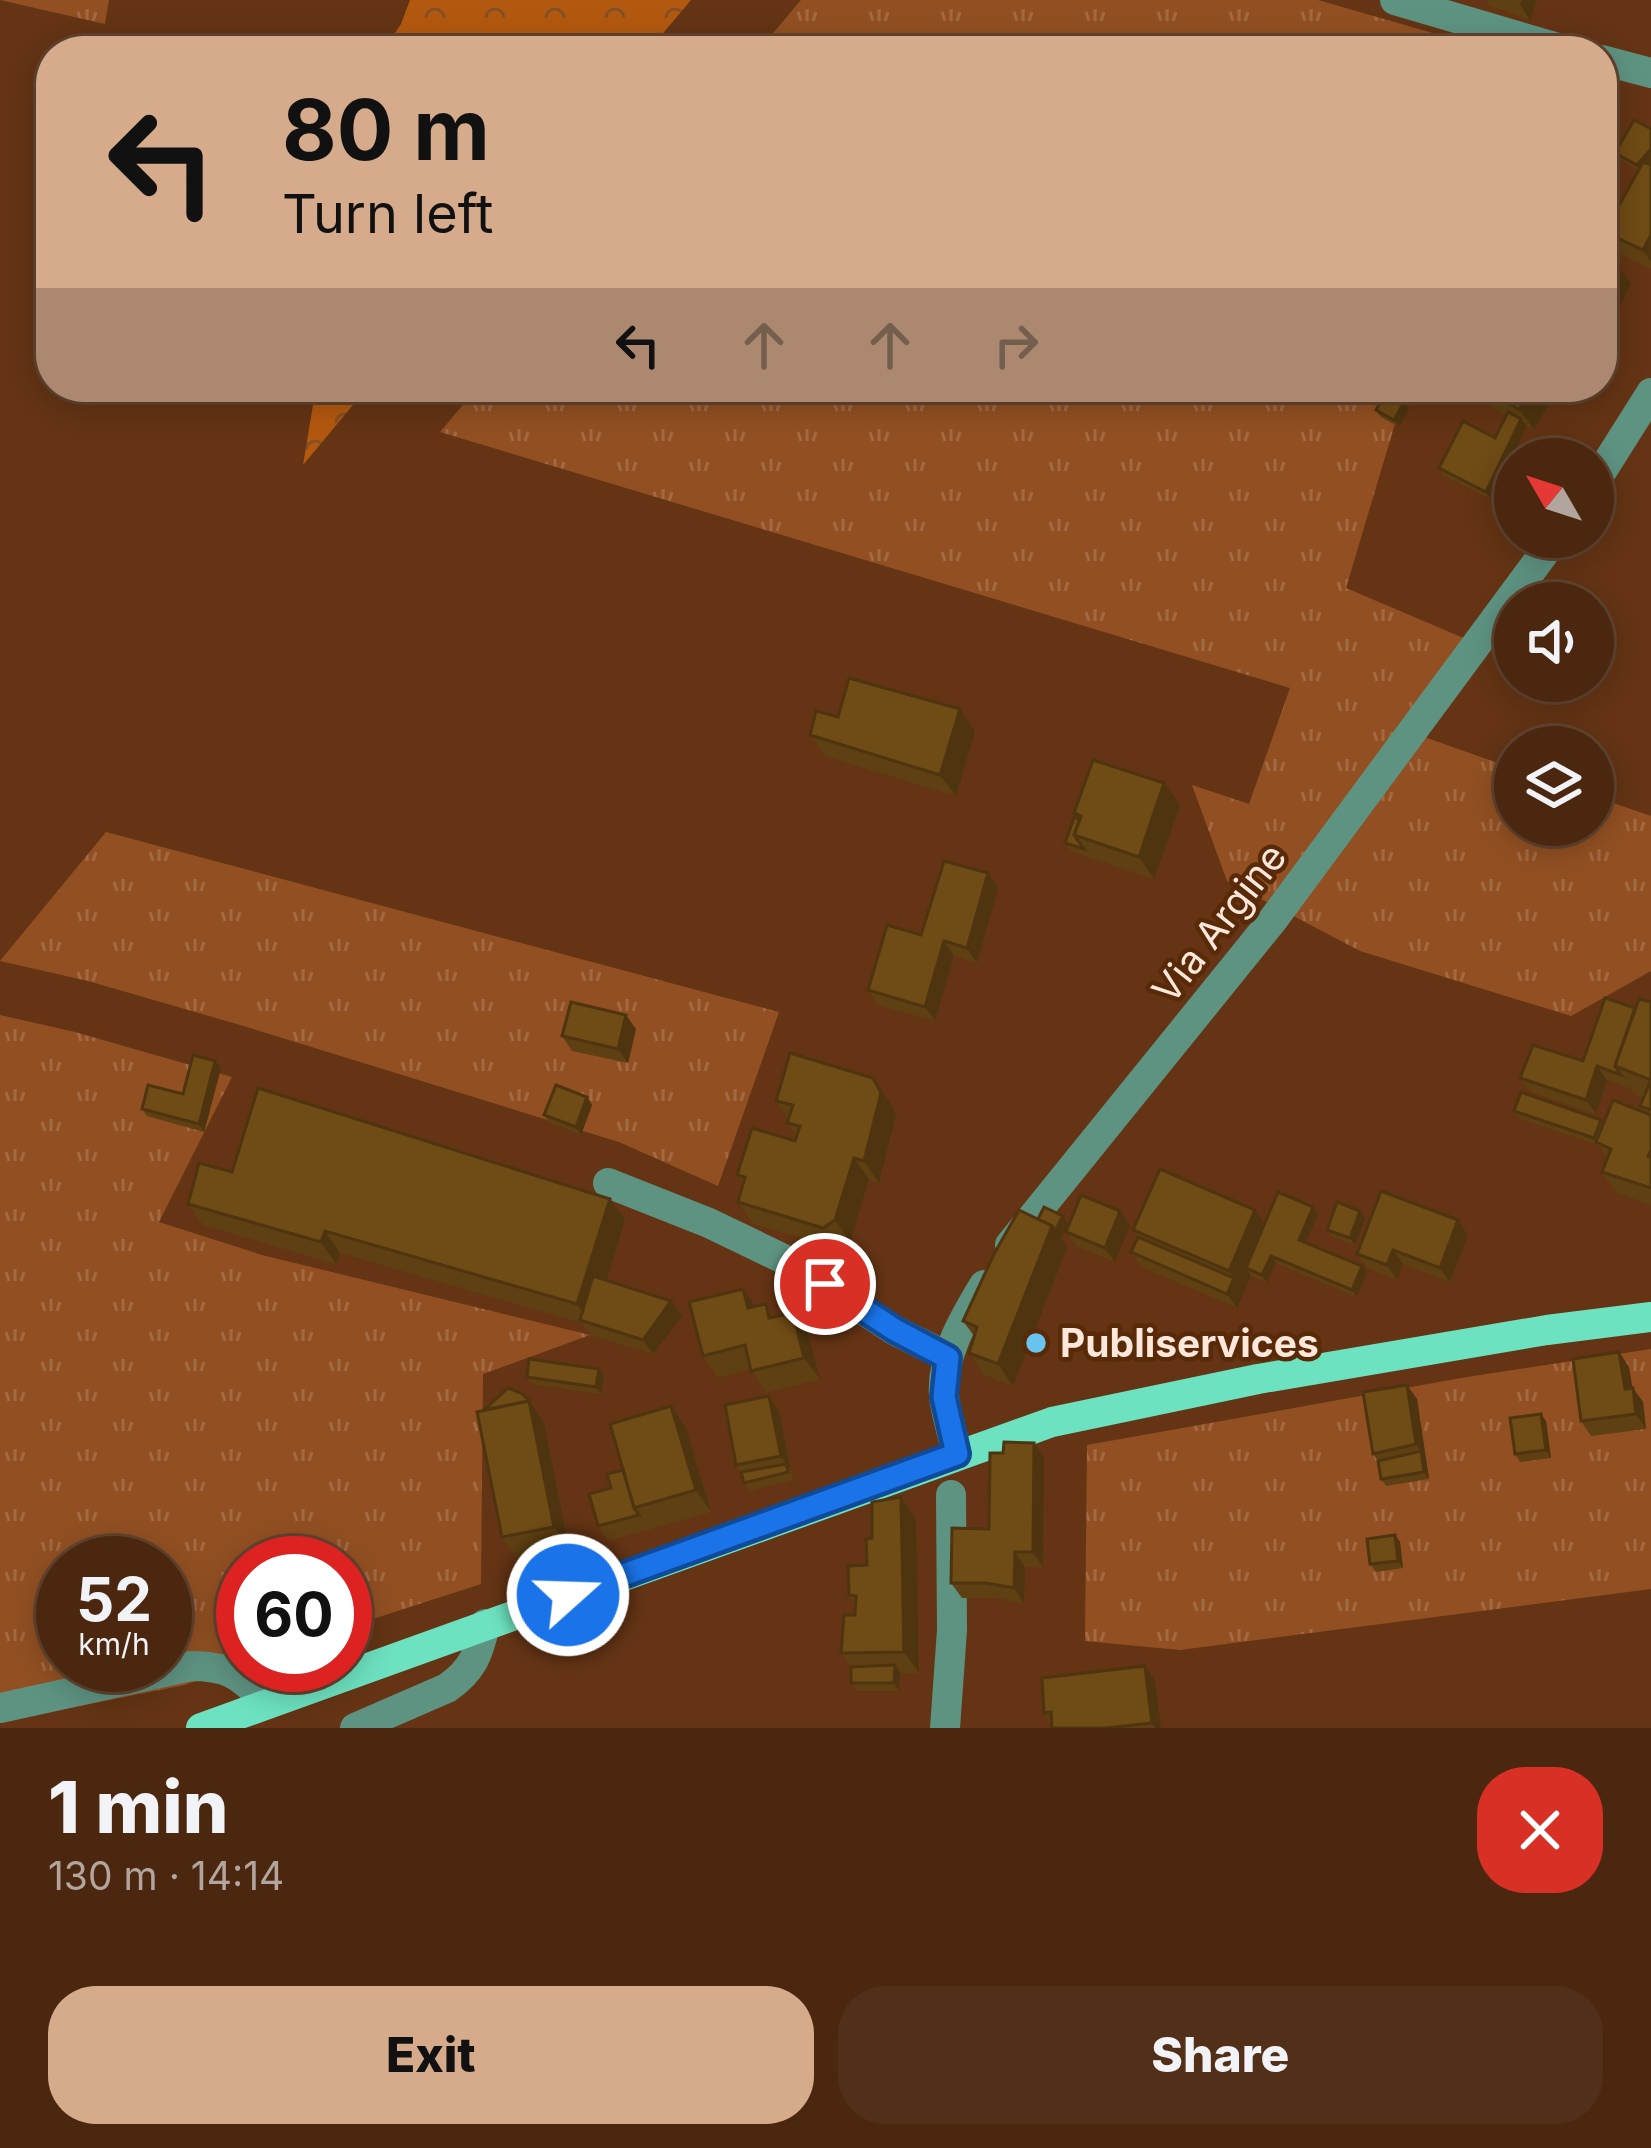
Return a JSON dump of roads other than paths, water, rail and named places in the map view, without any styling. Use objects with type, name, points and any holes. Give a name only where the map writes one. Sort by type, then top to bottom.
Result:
[{"type":"main road","points":[[201,1728],[1052,1422],[1258,1379],[1651,1317]]},
{"type":"street","points":[[1395,0],[1517,36]]},
{"type":"street","points":[[1617,65],[1651,73]]},
{"type":"street","points":[[1614,452],[1651,393]]},
{"type":"street","name":"Via Argine","points":[[948,1358],[1000,1259],[1272,921],[1540,558]]},
{"type":"street","points":[[608,1183],[709,1222],[792,1263],[895,1330],[948,1358],[944,1397],[957,1454]]},
{"type":"street","points":[[945,1728],[952,1630],[951,1495]]},
{"type":"street","points":[[355,1728],[460,1679],[476,1661],[485,1624]]},
{"type":"street","points":[[0,1708],[191,1666],[233,1671],[268,1702]]},
{"type":"place","name":"Publiservices","points":[[1036,1343]]}]
